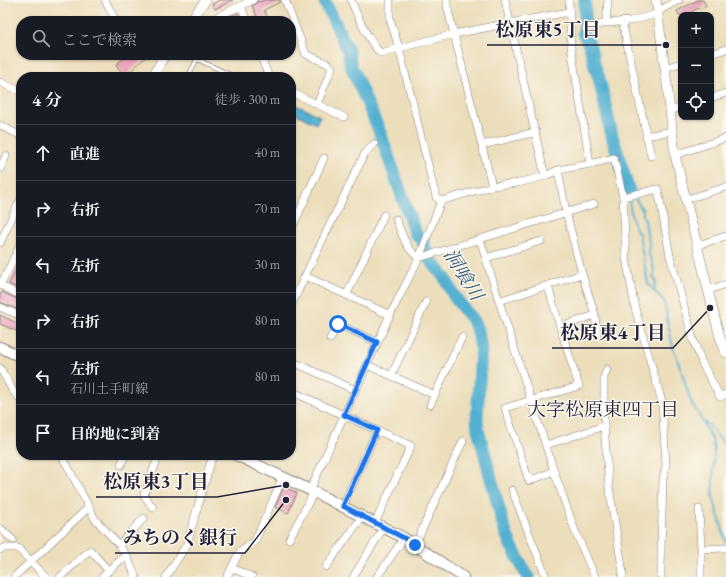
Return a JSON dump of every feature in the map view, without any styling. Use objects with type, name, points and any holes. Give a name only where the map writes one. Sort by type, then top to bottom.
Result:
[{"type":"main road","points":[[0,347],[16,353]]},
{"type":"main road","points":[[247,460],[343,506],[404,538],[464,577]]},
{"type":"street","points":[[105,0],[113,16]]},
{"type":"street","points":[[194,16],[206,0]]},
{"type":"street","points":[[285,0],[291,16]]},
{"type":"street","points":[[351,0],[372,44],[380,52],[454,34],[569,12]]},
{"type":"street","points":[[390,0],[390,19],[399,48],[436,197],[441,201]]},
{"type":"street","points":[[447,0],[447,6],[492,186]]},
{"type":"street","points":[[505,0],[545,176]]},
{"type":"street","points":[[569,0],[571,47],[590,164]]},
{"type":"street","points":[[606,23],[608,0]]},
{"type":"street","points":[[656,0],[676,155],[709,290],[723,336],[726,353]]},
{"type":"street","points":[[586,29],[606,23],[630,21],[657,14],[662,9],[679,0]]},
{"type":"street","points":[[218,16],[247,2],[247,16]]},
{"type":"street","points":[[622,21],[651,156]]},
{"type":"street","points":[[296,28],[306,54],[328,64],[332,68],[317,104]]},
{"type":"street","points":[[714,53],[726,49]]},
{"type":"street","points":[[155,72],[163,60]]},
{"type":"street","points":[[262,60],[267,72]]},
{"type":"street","points":[[665,68],[678,64]]},
{"type":"street","points":[[0,82],[16,90]]},
{"type":"street","points":[[714,97],[726,93]]},
{"type":"street","points":[[296,94],[344,117]]},
{"type":"street","points":[[670,111],[678,108]]},
{"type":"street","points":[[0,126],[16,134]]},
{"type":"street","points":[[646,136],[672,131]]},
{"type":"street","points":[[482,145],[536,132]]},
{"type":"street","points":[[676,155],[726,138]]},
{"type":"street","points":[[296,295],[365,153],[374,144]]},
{"type":"street","points":[[0,169],[6,156]]},
{"type":"street","points":[[296,219],[324,158]]},
{"type":"street","points":[[441,201],[492,186],[518,183],[545,176],[558,170],[614,158],[623,197],[626,258],[630,283],[635,308],[662,402],[666,466],[663,479],[661,577]]},
{"type":"street","points":[[558,170],[566,212],[582,274],[595,315],[597,334]]},
{"type":"street","points":[[686,199],[726,187]]},
{"type":"street","points":[[623,197],[658,189],[670,256],[693,339],[702,363],[720,397],[726,394]]},
{"type":"street","points":[[290,539],[366,365],[419,258],[441,201]]},
{"type":"street","points":[[419,258],[594,204]]},
{"type":"street","points":[[0,243],[16,209]]},
{"type":"street","points":[[347,294],[384,215]]},
{"type":"street","points":[[396,219],[406,245],[413,254],[419,258]]},
{"type":"street","points":[[698,245],[726,236]]},
{"type":"street","points":[[480,238],[554,471],[575,531],[595,577]]},
{"type":"street","points":[[486,258],[541,242]]},
{"type":"street","points":[[16,252],[3,274],[0,285],[16,293]]},
{"type":"street","points":[[499,301],[582,274]]},
{"type":"street","points":[[305,276],[390,315]]},
{"type":"street","points":[[709,290],[726,284]]},
{"type":"street","points":[[548,286],[579,386],[505,408],[529,481],[554,471]]},
{"type":"street","points":[[391,376],[426,302]]},
{"type":"street","points":[[0,307],[16,314]]},
{"type":"street","points":[[560,327],[595,315]]},
{"type":"street","points":[[330,339],[338,324],[377,342]]},
{"type":"street","points":[[430,405],[462,337]]},
{"type":"street","points":[[296,363],[355,390]]},
{"type":"street","points":[[366,365],[435,395]]},
{"type":"street","points":[[0,368],[16,394]]},
{"type":"street","points":[[607,369],[604,377],[604,426],[609,487],[623,573],[622,577]]},
{"type":"street","points":[[296,393],[411,446],[379,525],[353,577]]},
{"type":"street","points":[[546,445],[604,426]]},
{"type":"street","points":[[343,506],[377,430]]},
{"type":"street","points":[[415,545],[463,441]]},
{"type":"street","points":[[64,460],[95,519],[119,545],[136,577]]},
{"type":"street","points":[[121,465],[123,460]]},
{"type":"street","points":[[153,508],[144,495],[157,460]]},
{"type":"street","points":[[166,577],[187,544],[211,460]]},
{"type":"street","points":[[227,577],[239,553],[255,541],[283,477]]},
{"type":"street","points":[[512,490],[546,577]]},
{"type":"street","points":[[14,577],[90,507]]},
{"type":"street","points":[[699,508],[701,577]]},
{"type":"street","points":[[326,567],[362,516]]},
{"type":"street","points":[[119,545],[144,518]]},
{"type":"street","points":[[0,528],[13,540]]},
{"type":"street","points":[[377,577],[404,538]]},
{"type":"street","points":[[0,550],[3,548],[18,548],[46,577]]},
{"type":"street","points":[[701,549],[726,548]]},
{"type":"street","points":[[60,577],[90,550],[109,571]]},
{"type":"street","points":[[102,577],[126,556]]},
{"type":"street","points":[[232,568],[239,574],[252,577]]},
{"type":"lane","points":[[190,72],[196,60]]},
{"type":"lane","points":[[199,60],[224,72]]},
{"type":"water","points":[[296,105],[320,116],[316,124],[296,114]]},
{"type":"building","points":[[220,0],[233,0],[215,9],[212,4]]},
{"type":"building","points":[[265,0],[280,0],[280,2],[264,10],[267,16],[257,16],[252,6],[258,1],[260,2]]},
{"type":"building","points":[[698,0],[703,0],[706,6],[691,12],[678,13],[677,11]]},
{"type":"building","points":[[238,13],[239,16],[231,16]]},
{"type":"building","points":[[122,60],[143,60],[129,72],[122,72],[116,65]]},
{"type":"building","points":[[16,270],[16,288],[9,284]]},
{"type":"building","points":[[2,292],[16,299],[16,309],[0,302]]},
{"type":"building","points":[[0,315],[16,323],[16,331],[0,324]]},
{"type":"building","points":[[284,487],[297,493],[288,513],[275,507]]},
{"type":"waterway","name":"洞喰川","points":[[324,0],[348,50],[351,66],[379,130],[415,233],[422,240],[429,258],[445,278],[454,296],[473,321],[478,332],[481,348],[477,419],[478,429],[504,528],[528,577]]},
{"type":"waterway","points":[[585,0],[585,25],[583,33],[590,46],[612,136],[629,191]]},
{"type":"waterway","points":[[634,196],[643,211],[643,217],[645,220],[649,242],[648,253],[654,271],[653,277],[656,281],[654,292]]},
{"type":"waterway","points":[[629,198],[633,222],[639,234],[648,284],[664,301],[673,347],[691,402],[712,439],[714,451],[713,497],[726,542]]},
{"type":"waterway","points":[[703,422],[709,425],[726,447]]},
{"type":"place","name":"松原東5丁目","points":[[666,45]]},
{"type":"place","name":"松原東4丁目","points":[[710,308]]},
{"type":"place","name":"松原東3丁目","points":[[286,485]]},
{"type":"place","name":"みちのく銀行","points":[[286,500]]},
{"type":"district","name":"大字松原東四丁目","points":[[603,409]]},
{"type":"route","points":[[338,324],[377,342],[344,415],[377,430],[343,506],[415,545]]}]
